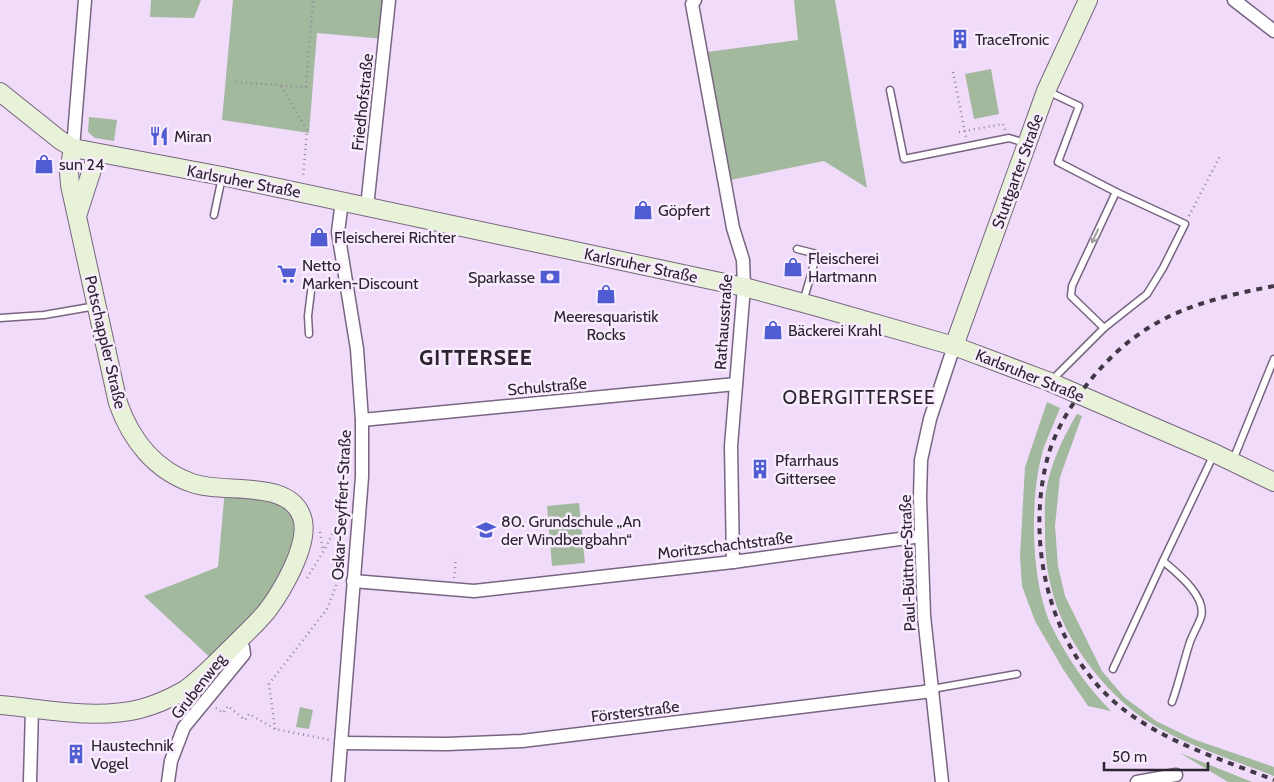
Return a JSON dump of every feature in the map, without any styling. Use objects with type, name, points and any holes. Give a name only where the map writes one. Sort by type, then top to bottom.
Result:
[{"type":"street","points":[[73,148],[85,0]]},
{"type":"street","name":"Friedhofstraße","points":[[367,207],[389,0]]},
{"type":"street","name":"Rathausstraße","points":[[695,0],[692,4],[733,228],[743,260],[744,288],[731,446],[733,562]]},
{"type":"street","name":"Stuttgarter Straße","points":[[954,346],[1046,91],[1088,0]]},
{"type":"street","points":[[1234,0],[1274,30]]},
{"type":"street","name":"Karlsruher Straße","points":[[0,92],[60,140],[73,148],[342,201],[744,288],[954,346],[1050,382],[1214,453],[1274,482]]},
{"type":"street","name":"Potschappler Straße","points":[[0,705],[103,714],[130,711],[150,706],[184,690],[201,677],[266,611],[297,557],[302,538],[303,522],[300,514],[289,500],[270,491],[225,489],[194,484],[167,471],[151,458],[135,439],[123,418],[118,403],[97,306],[70,178],[73,148]]},
{"type":"street","name":"Potschappler Straße","points":[[78,213],[97,154]]},
{"type":"street","name":"Oskar-Seyffert-Straße","points":[[338,782],[362,477],[362,420],[357,349],[338,232],[342,201]]},
{"type":"street","name":"Paul-Büttner-Straße","points":[[942,782],[924,616],[920,498],[922,460],[930,419],[954,346]]},
{"type":"street","name":"Schulstraße","points":[[362,420],[736,384]]},
{"type":"street","name":"Moritzschachtstraße","points":[[353,581],[474,591],[733,562],[921,536]]},
{"type":"street","name":"Grubenweg","points":[[168,782],[171,761],[184,727],[244,654],[243,647],[237,642]]},
{"type":"street","name":"Försterstraße","points":[[341,743],[447,744],[522,741],[932,690]]},
{"type":"street","points":[[30,782],[32,708]]},
{"type":"street","points":[[1137,782],[1176,776]]},
{"type":"lane","points":[[890,90],[904,158],[1008,138],[1026,144]]},
{"type":"lane","points":[[1046,91],[1080,106],[1058,162],[1116,192],[1185,224],[1163,268],[1147,294],[1104,328],[1050,382]]},
{"type":"lane","points":[[214,215],[222,176]]},
{"type":"lane","points":[[1104,328],[1089,312],[1077,303],[1071,292],[1072,286],[1116,192]]},
{"type":"lane","points":[[797,249],[817,254],[803,303]]},
{"type":"lane","points":[[309,334],[308,316],[312,283]]},
{"type":"lane","points":[[0,318],[44,315],[97,306]]},
{"type":"lane","points":[[1232,462],[1274,359]]},
{"type":"lane","points":[[1113,669],[1214,453]]},
{"type":"lane","points":[[1163,561],[1188,582],[1200,605],[1202,614],[1189,645],[1181,678],[1172,702]]},
{"type":"lane","points":[[932,690],[1017,674]]},
{"type":"path","points":[[236,82],[306,87],[313,0]]},
{"type":"path","points":[[954,72],[967,146]]},
{"type":"path","points":[[281,86],[307,130],[302,179]]},
{"type":"path","points":[[959,132],[1003,124],[1008,138]]},
{"type":"path","points":[[1185,224],[1221,154]]},
{"type":"path","points":[[453,589],[456,558]]},
{"type":"path","points":[[275,729],[269,684],[328,609],[340,575]]},
{"type":"path","points":[[204,701],[223,712],[228,706],[245,720],[249,714],[275,729],[341,743]]},
{"type":"green space","points":[[151,0],[201,0],[194,18],[150,17]]},
{"type":"green space","points":[[233,0],[389,0],[385,39],[317,33],[309,133],[222,120]]},
{"type":"green space","points":[[794,0],[835,0],[867,188],[824,161],[730,180],[707,52],[798,40]]},
{"type":"green space","points":[[991,69],[999,114],[974,119],[965,74]]},
{"type":"green space","points":[[89,117],[117,120],[114,141],[95,138],[88,132]]},
{"type":"green space","points":[[1047,402],[1060,408],[1044,447],[1036,489],[1034,538],[1039,586],[1052,627],[1064,650],[1078,672],[1111,711],[1088,706],[1063,669],[1035,621],[1022,586],[1020,556],[1025,467]]},
{"type":"green space","points":[[1077,414],[1082,416],[1060,477],[1055,526],[1058,566],[1065,596],[1102,671],[1124,697],[1156,721],[1193,739],[1274,767],[1274,776],[1184,741],[1136,713],[1108,688],[1072,640],[1056,604],[1049,579],[1045,505],[1048,481],[1054,461]]},
{"type":"green space","points":[[225,489],[251,489],[300,514],[287,577],[216,663],[144,596],[218,567]]},
{"type":"green space","points":[[579,503],[585,563],[552,566],[547,506]]},
{"type":"green space","points":[[300,707],[313,710],[309,729],[296,727]]},
{"type":"green space","points":[[1180,753],[1252,782],[1228,782]]},
{"type":"railway","points":[[1274,286],[1217,299],[1181,311],[1147,329],[1131,340],[1105,363],[1081,392],[1061,424],[1054,440],[1048,456],[1042,489],[1039,523],[1048,591],[1059,623],[1074,654],[1094,681],[1118,705],[1154,729],[1193,749],[1274,780]]},
{"type":"place","name":"TraceTronic","points":[[960,39]]},
{"type":"place","name":"Miran","points":[[159,136]]},
{"type":"place","name":"sun 24","points":[[44,164]]},
{"type":"place","name":"Göpfert","points":[[643,210]]},
{"type":"place","name":"Fleischerei Richter","points":[[319,237]]},
{"type":"place","name":"Fleischerei Hartmann","points":[[793,267]]},
{"type":"place","name":"Netto Marken-Discount","points":[[287,274]]},
{"type":"place","name":"Sparkasse","points":[[550,277]]},
{"type":"place","name":"Meeresquaristik Rocks","points":[[606,294]]},
{"type":"place","name":"Bäckerei Krahl","points":[[773,330]]},
{"type":"place","name":"Pfarrhaus Gittersee","points":[[760,469]]},
{"type":"place","name":"80. Grundschule „An der Windbergbahn“","points":[[486,530]]},
{"type":"place","name":"Haustechnik Vogel","points":[[76,754]]},
{"type":"district","name":"GITTERSEE","points":[[476,358]]},
{"type":"district","name":"OBERGITTERSEE","points":[[859,397]]}]
